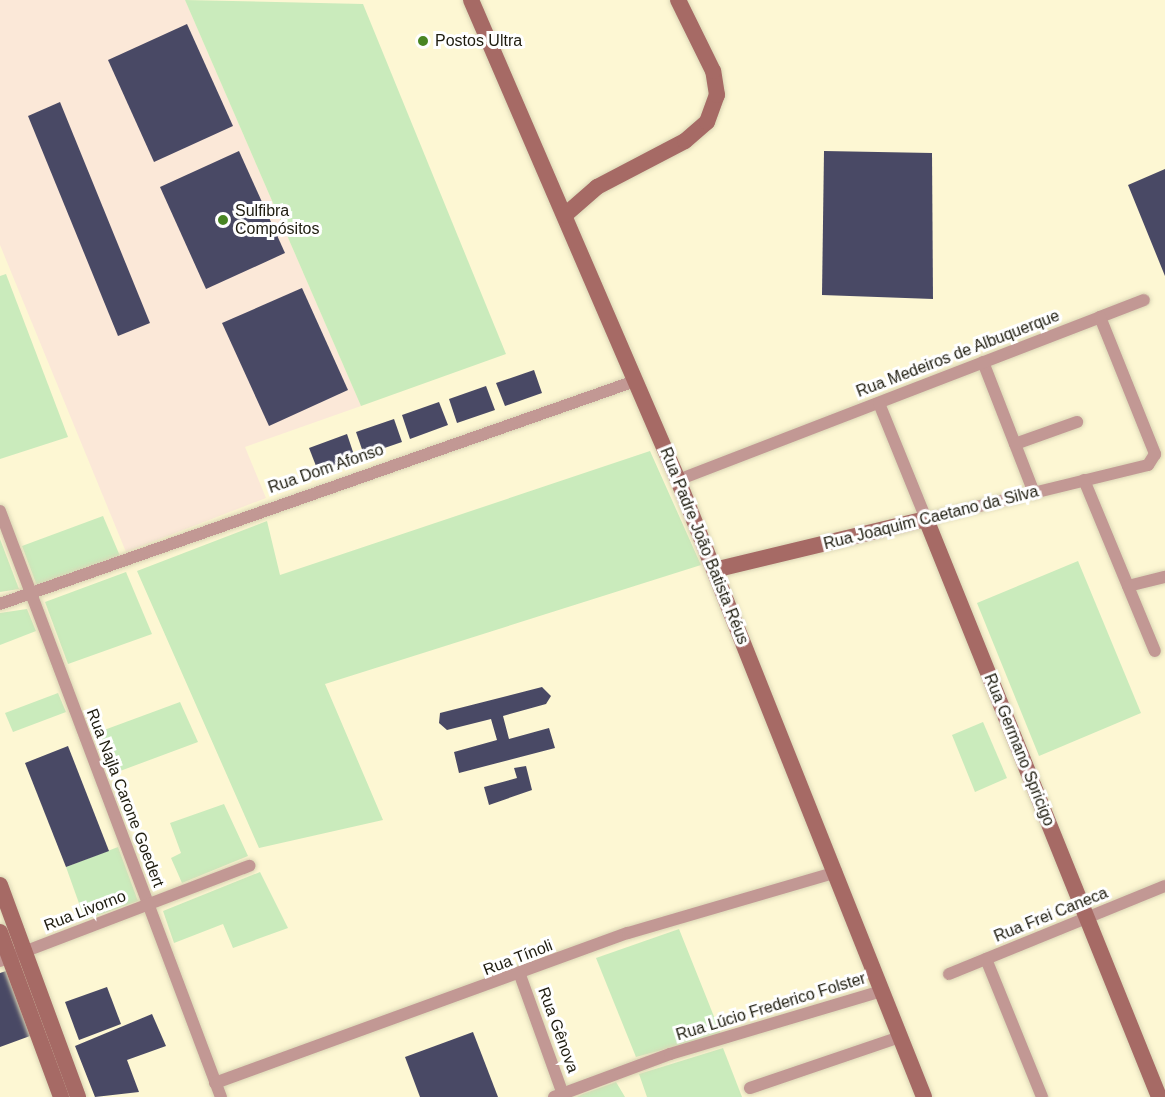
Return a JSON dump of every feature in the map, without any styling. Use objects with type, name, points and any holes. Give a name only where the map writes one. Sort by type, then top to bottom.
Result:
[{"type":"main road","name":"Rua Padre João Batista Réus","points":[[471,0],[678,480],[924,1097]]},
{"type":"main road","points":[[565,215],[597,187],[685,141],[707,122],[717,95],[713,71],[678,0]]},
{"type":"main road","name":"Rua Joaquim Caetano da Silva","points":[[714,570],[926,519]]},
{"type":"main road","name":"Rua Germano Spricigo","points":[[926,519],[1159,1097]]},
{"type":"main road","points":[[0,885],[12,957],[62,1097]]},
{"type":"main road","points":[[0,932],[78,1097]]},
{"type":"street","name":"Rua Medeiros de Albuquerque","points":[[678,480],[1144,300]]},
{"type":"street","name":"Rua Joaquim Caetano da Silva","points":[[926,519],[1148,465],[1154,447],[1100,317]]},
{"type":"street","points":[[983,362],[1034,493]]},
{"type":"street","name":"Rua Dom Afonso","points":[[0,604],[31,596],[270,505],[635,381]]},
{"type":"street","name":"Rua Germano Spricigo","points":[[879,403],[926,519]]},
{"type":"street","points":[[1015,444],[1077,422]]},
{"type":"street","points":[[1084,480],[1155,651]]},
{"type":"street","name":"Rua Najla Carone Goedert","points":[[0,511],[220,1097]]},
{"type":"street","points":[[1128,586],[1165,577]]},
{"type":"street","name":"Rua Livorno","points":[[12,957],[249,866]]},
{"type":"street","name":"Rua Tínoli","points":[[215,1083],[520,975],[635,931],[836,872]]},
{"type":"street","name":"Rua Frei Caneca","points":[[949,974],[1165,886]]},
{"type":"street","points":[[986,959],[1042,1097]]},
{"type":"street","name":"Rua Gênova","points":[[520,975],[561,1096]]},
{"type":"street","name":"Rua Lúcio Frederico Folster","points":[[561,1096],[670,1054],[881,991]]},
{"type":"street","points":[[750,1088],[900,1037]]},
{"type":"shaded area","points":[[0,0],[185,0],[361,406],[245,447],[266,498],[126,552],[0,245]]},
{"type":"green space","points":[[185,0],[363,4],[506,354],[361,406]]},
{"type":"green space","points":[[6,274],[68,437],[0,459],[0,276]]},
{"type":"green space","points":[[650,451],[701,565],[325,684],[383,820],[259,848],[137,571],[267,521],[280,575]]},
{"type":"green space","points":[[103,516],[120,556],[37,586],[22,546]]},
{"type":"green space","points":[[0,539],[19,589],[0,592]]},
{"type":"green space","points":[[1078,561],[1141,713],[1039,756],[977,603]]},
{"type":"green space","points":[[126,572],[152,634],[68,664],[45,602]]},
{"type":"green space","points":[[27,609],[36,631],[0,645],[0,613]]},
{"type":"green space","points":[[58,693],[66,712],[13,732],[5,713]]},
{"type":"green space","points":[[180,702],[198,742],[112,774],[96,733]]},
{"type":"green space","points":[[983,722],[1007,778],[975,792],[952,735]]},
{"type":"green space","points":[[224,804],[248,856],[182,883],[171,858],[181,853],[170,823]]},
{"type":"green space","points":[[118,847],[138,901],[85,920],[66,867]]},
{"type":"green space","points":[[260,872],[288,928],[233,948],[223,924],[174,943],[163,911]]},
{"type":"green space","points":[[679,929],[721,1034],[636,1057],[596,958]]},
{"type":"green space","points":[[723,1048],[742,1097],[647,1097],[639,1074]]},
{"type":"green space","points":[[616,1082],[625,1097],[577,1097],[583,1094]]},
{"type":"building","points":[[187,24],[233,126],[154,162],[108,60]]},
{"type":"building","points":[[60,102],[150,323],[118,336],[28,116]]},
{"type":"building","name":"Sulfibra Compósitos","points":[[239,151],[285,253],[206,289],[160,187]]},
{"type":"building","points":[[824,151],[932,153],[933,299],[822,295]]},
{"type":"building","points":[[1165,169],[1165,276],[1128,185]]},
{"type":"building","points":[[302,288],[348,390],[269,426],[222,323]]},
{"type":"building","points":[[534,370],[542,393],[505,406],[496,383]]},
{"type":"building","points":[[486,386],[495,410],[457,423],[449,399]]},
{"type":"building","points":[[439,402],[448,425],[410,439],[402,415]]},
{"type":"building","points":[[394,419],[402,442],[364,455],[356,432]]},
{"type":"building","points":[[347,434],[355,458],[318,471],[309,448]]},
{"type":"building","points":[[542,687],[551,696],[546,704],[503,716],[509,739],[549,728],[555,748],[459,773],[454,752],[497,740],[491,719],[447,730],[439,723],[440,713]]},
{"type":"building","points":[[68,746],[109,851],[66,867],[25,763]]},
{"type":"building","points":[[526,766],[532,790],[489,805],[484,787],[517,778],[514,768]]},
{"type":"building","points":[[6,971],[30,1036],[0,1047],[0,973]]},
{"type":"building","points":[[107,987],[121,1024],[79,1040],[65,1002]]},
{"type":"building","points":[[152,1014],[166,1046],[127,1060],[139,1092],[95,1097],[75,1046]]},
{"type":"building","points":[[473,1032],[498,1097],[420,1097],[405,1057]]},
{"type":"place","name":"Postos Ultra","points":[[423,41]]},
{"type":"place","name":"Sulfibra Compósitos","points":[[223,220]]}]
